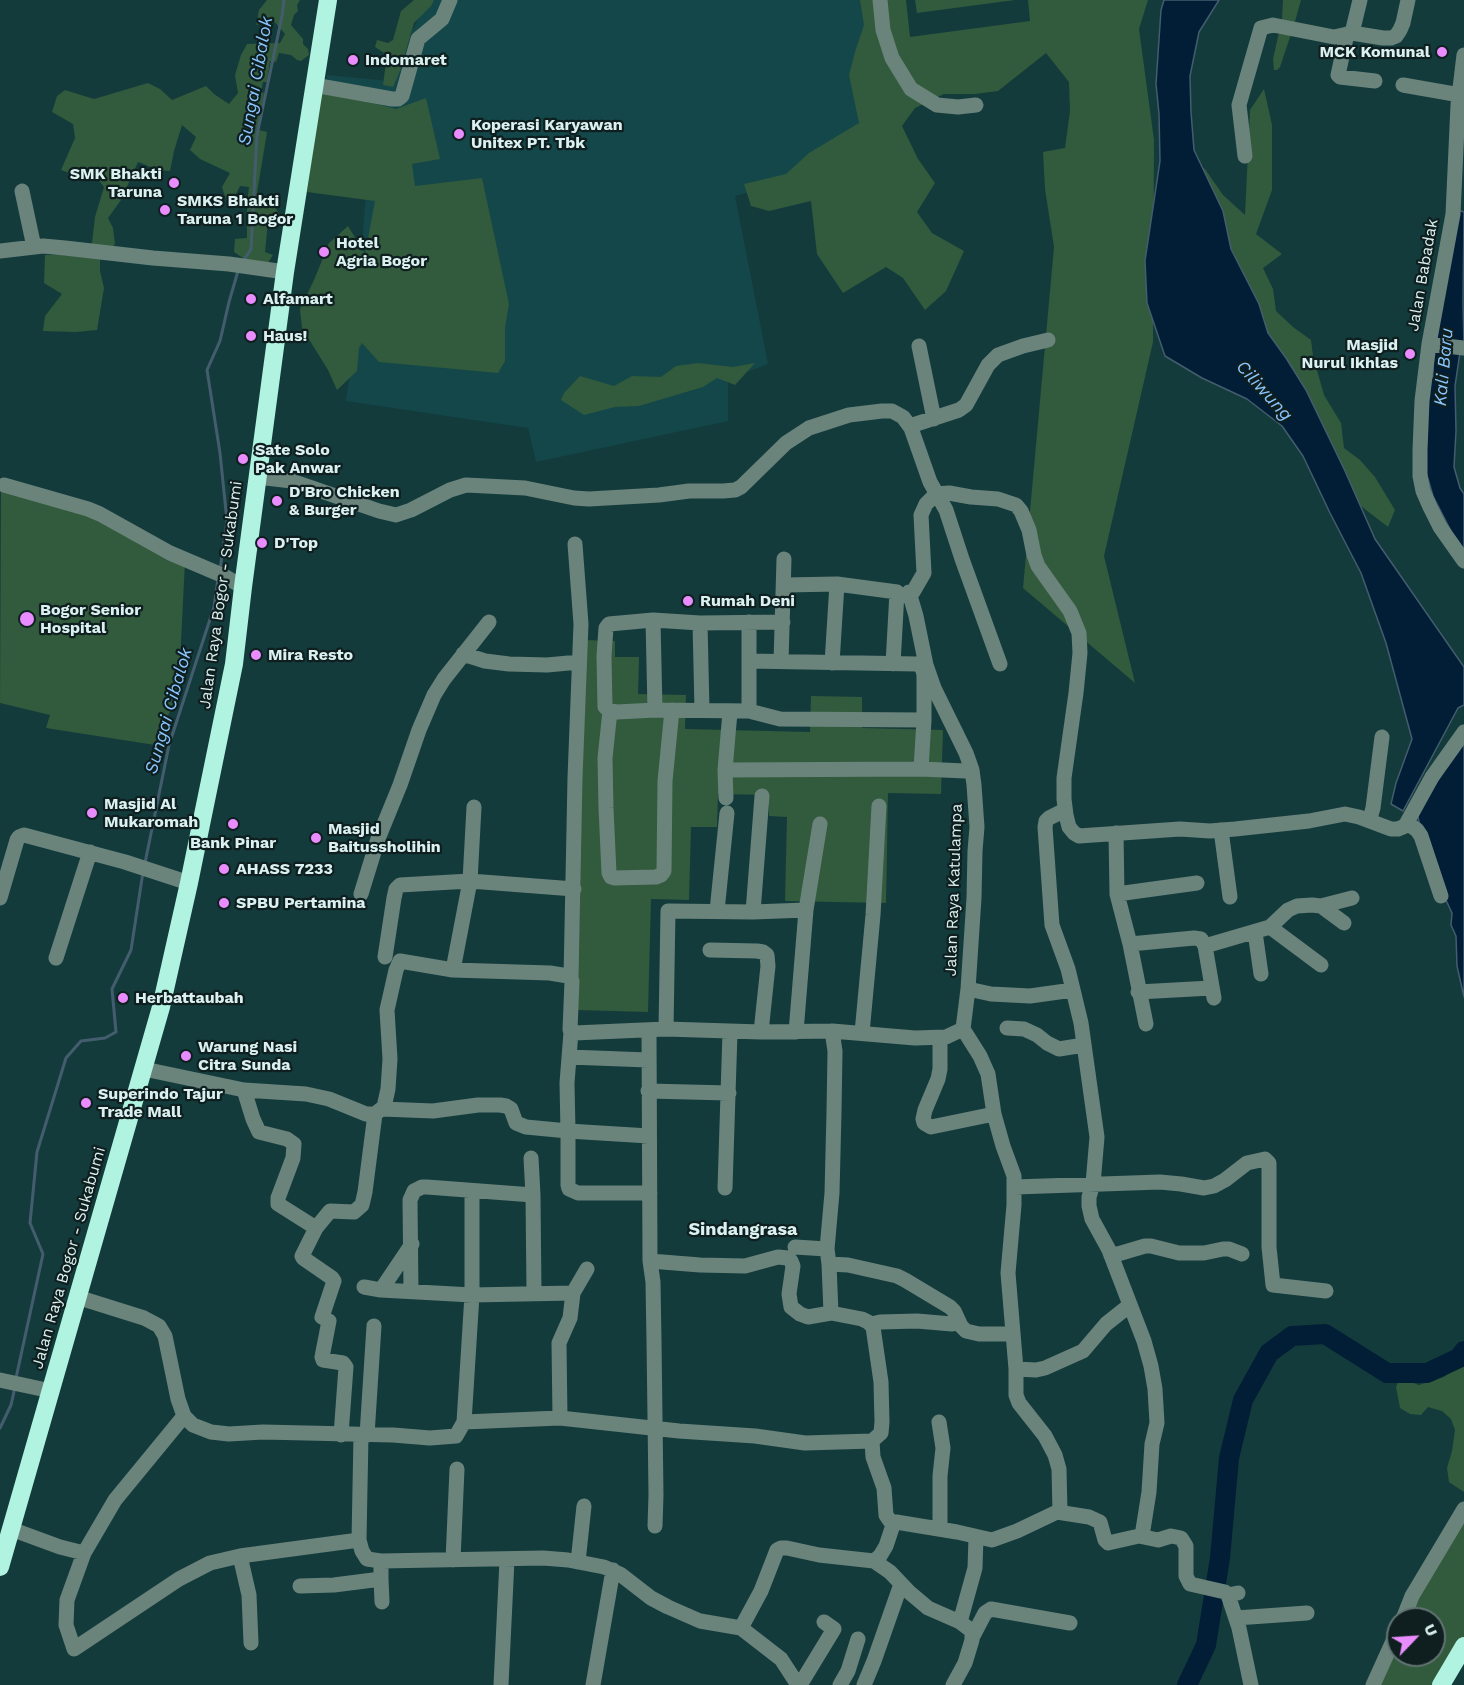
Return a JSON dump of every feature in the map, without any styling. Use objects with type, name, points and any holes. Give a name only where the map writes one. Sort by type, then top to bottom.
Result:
[{"type":"highway","name":"Jalan Raya Bogor - Sukabumi","points":[[0,1567],[144,1070],[189,883],[234,664],[285,272],[328,0]]},
{"type":"highway","points":[[1442,1685],[1464,1646]]},
{"type":"street","points":[[314,85],[398,99],[402,96],[418,39],[442,20],[450,0]]},
{"type":"street","points":[[880,0],[883,30],[892,58],[911,89],[937,105],[958,107],[975,105]]},
{"type":"street","points":[[1360,0],[1338,75],[1376,81]]},
{"type":"street","points":[[1245,156],[1239,105],[1261,28],[1273,25],[1334,37],[1350,33],[1391,38],[1396,36],[1403,22],[1408,0]]},
{"type":"street","name":"Jalan Babadak","points":[[1464,55],[1453,213],[1422,401],[1420,476],[1423,491],[1434,516],[1464,561]]},
{"type":"street","points":[[1403,85],[1460,95]]},
{"type":"street","points":[[22,191],[34,247]]},
{"type":"street","points":[[0,251],[34,247],[92,250],[285,272]]},
{"type":"street","points":[[910,426],[959,410],[966,405],[988,365],[998,355],[1048,340]]},
{"type":"street","points":[[1430,344],[1464,348]]},
{"type":"street","points":[[919,346],[934,419]]},
{"type":"street","points":[[257,477],[292,481],[379,511],[396,514],[411,510],[450,490],[466,485],[518,487],[589,499],[688,491],[735,490],[800,432],[849,415],[886,411],[899,414],[910,426],[928,477],[946,510],[1000,664]]},
{"type":"street","points":[[4,485],[100,514],[170,553],[224,576],[243,587]]},
{"type":"street","points":[[785,585],[837,584],[913,592],[924,573],[921,515],[926,504],[936,494],[949,493],[1001,499],[1016,505],[1029,530],[1038,566],[1070,611],[1079,633],[1080,652],[1065,778],[1065,810],[1070,827],[1079,836],[1180,829],[1221,830],[1303,822],[1345,814],[1395,830],[1402,828],[1408,822],[1432,777],[1464,732]]},
{"type":"street","points":[[575,544],[581,624],[575,778],[571,1032],[567,1083],[568,1185],[571,1191],[578,1193],[650,1193]]},
{"type":"street","points":[[781,662],[784,559]]},
{"type":"street","points":[[832,663],[837,584]]},
{"type":"street","points":[[892,664],[903,592]]},
{"type":"street","name":"Jalan Raya Katulampa","points":[[903,592],[916,616],[922,654],[928,672],[972,770],[977,827],[969,989],[963,1029]]},
{"type":"street","points":[[783,622],[653,620],[612,623],[607,626],[604,656],[605,707],[610,711],[749,711],[780,719],[924,720]]},
{"type":"street","points":[[653,620],[655,710]]},
{"type":"street","points":[[361,894],[370,861],[438,687],[489,622]]},
{"type":"street","points":[[700,622],[702,710]]},
{"type":"street","points":[[749,622],[749,711]]},
{"type":"street","points":[[463,654],[485,661],[509,664],[547,665],[579,662]]},
{"type":"street","points":[[749,661],[914,663],[922,667],[924,720],[921,769]]},
{"type":"street","points":[[610,711],[605,758],[606,807],[609,873],[614,878],[656,877],[664,871],[666,862],[665,781],[672,710]]},
{"type":"street","points":[[717,911],[727,806],[725,770],[730,711]]},
{"type":"street","points":[[1366,819],[1371,815],[1373,807],[1382,736]]},
{"type":"street","points":[[725,770],[921,769],[965,771]]},
{"type":"street","points":[[753,912],[762,796]]},
{"type":"street","points":[[862,1033],[873,915],[879,806]]},
{"type":"street","points":[[453,970],[470,881],[474,807]]},
{"type":"street","points":[[1065,810],[1049,819],[1045,824],[1052,925],[1068,969],[1081,1023],[1096,1137],[1093,1184],[1089,1197],[1090,1213],[1111,1256],[1151,1366],[1157,1413],[1142,1536]]},
{"type":"street","points":[[1408,822],[1421,836],[1441,896]]},
{"type":"street","points":[[796,1032],[806,910],[819,824]]},
{"type":"street","points":[[1221,830],[1230,897]]},
{"type":"street","points":[[1116,833],[1117,894],[1130,944],[1146,1024]]},
{"type":"street","points":[[0,898],[17,840],[21,835],[125,862],[189,883]]},
{"type":"street","points":[[56,958],[90,852]]},
{"type":"street","points":[[385,957],[394,898],[398,887],[403,884],[470,881],[574,889]]},
{"type":"street","points":[[1117,894],[1197,883]]},
{"type":"street","points":[[1205,946],[1270,927],[1292,908],[1303,904],[1321,906],[1352,898]]},
{"type":"street","points":[[1321,906],[1344,923]]},
{"type":"street","points":[[666,1029],[668,911],[806,910]]},
{"type":"street","points":[[1270,927],[1321,965]]},
{"type":"street","points":[[1255,932],[1260,975]]},
{"type":"street","points":[[1130,944],[1201,939],[1205,946],[1213,993],[1138,992]]},
{"type":"street","points":[[710,950],[758,951],[767,955],[768,966],[761,1032]]},
{"type":"street","points":[[341,1435],[346,1367],[322,1358],[329,1321],[321,1317],[334,1281],[302,1256],[316,1228],[330,1211],[354,1212],[362,1205],[379,1111],[386,1100],[390,1076],[387,1010],[398,963],[400,961],[453,970],[555,973],[571,978]]},
{"type":"street","points":[[969,989],[991,994],[1021,996],[1073,990]]},
{"type":"street","points":[[1006,1028],[1024,1029],[1059,1049],[1084,1045]]},
{"type":"street","points":[[571,1032],[584,1034],[666,1029],[730,1032],[832,1031],[940,1038],[963,1029],[988,1074],[994,1114],[1013,1172],[1015,1187],[1008,1273],[1016,1395],[1019,1403],[1049,1442],[1058,1462],[1059,1512]]},
{"type":"street","points":[[649,1030],[655,1526]]},
{"type":"street","points":[[831,1313],[828,1256],[834,1122],[835,1050],[832,1031]]},
{"type":"street","points":[[724,1188],[730,1032]]},
{"type":"street","points":[[940,1038],[940,1069],[925,1110],[924,1123],[931,1127],[994,1114]]},
{"type":"street","points":[[569,1057],[648,1060]]},
{"type":"street","points":[[144,1070],[244,1090],[306,1094],[329,1099],[366,1114],[379,1111],[433,1111],[500,1104],[511,1109],[515,1121],[526,1127],[649,1136]]},
{"type":"street","points":[[244,1090],[259,1132],[288,1138],[294,1144],[293,1158],[278,1198],[278,1204],[316,1228]]},
{"type":"street","points":[[648,1091],[729,1093]]},
{"type":"street","points":[[531,1158],[534,1293]]},
{"type":"street","points":[[1015,1187],[1160,1182],[1204,1188],[1225,1179],[1247,1163],[1260,1159],[1267,1160],[1269,1166],[1269,1247],[1273,1285],[1326,1291]]},
{"type":"street","points":[[411,1291],[410,1200],[414,1191],[422,1187],[533,1195]]},
{"type":"street","points":[[77,1297],[144,1318],[159,1326],[165,1336],[178,1399],[184,1416],[197,1427],[221,1433],[393,1435],[425,1438],[456,1436],[464,1422],[472,1295],[472,1191]]},
{"type":"street","points":[[381,1290],[411,1244]]},
{"type":"street","points":[[1111,1256],[1145,1246],[1179,1253],[1204,1253],[1229,1249],[1242,1254]]},
{"type":"street","points":[[795,1247],[848,1264],[897,1276],[954,1311],[963,1329],[971,1333],[1013,1334]]},
{"type":"street","points":[[650,1261],[745,1266],[778,1257],[788,1258],[793,1266],[789,1294],[791,1307],[808,1317],[831,1313],[862,1319],[871,1324],[917,1321],[952,1324],[956,1323],[957,1317]]},
{"type":"street","points":[[560,1418],[559,1343],[570,1318],[573,1293],[587,1269]]},
{"type":"street","points":[[364,1287],[472,1295],[573,1293]]},
{"type":"street","points":[[1016,1369],[1045,1368],[1083,1351],[1102,1328],[1130,1305]]},
{"type":"street","points":[[464,1422],[560,1418],[679,1431],[755,1436],[805,1443],[872,1441],[881,1433],[882,1422],[880,1374],[871,1324]]},
{"type":"street","points":[[375,1326],[364,1435],[359,1540],[365,1558],[381,1561],[543,1558],[578,1562],[613,1570],[668,1608],[700,1620],[741,1628],[781,1659],[799,1685],[834,1629],[824,1622]]},
{"type":"street","points":[[4,1381],[51,1391]]},
{"type":"street","points":[[184,1416],[116,1500],[84,1553],[67,1600],[66,1625],[74,1649],[185,1576],[210,1563],[240,1556],[359,1540]]},
{"type":"street","points":[[939,1422],[943,1448],[940,1476],[940,1529]]},
{"type":"street","points":[[872,1441],[873,1457],[884,1488],[886,1515],[890,1521],[995,1539],[1059,1512],[1096,1519],[1108,1543],[1142,1536],[1155,1539],[1171,1536],[1181,1538],[1186,1546],[1186,1570],[1190,1584],[1228,1593],[1248,1661],[1251,1685]]},
{"type":"street","points":[[453,1560],[457,1470]]},
{"type":"street","points":[[578,1562],[584,1506]]},
{"type":"street","points":[[1408,1607],[1464,1509]]},
{"type":"street","points":[[874,1562],[886,1546],[894,1522]]},
{"type":"street","points":[[11,1529],[84,1553]]},
{"type":"street","points":[[960,1622],[975,1568],[976,1537]]},
{"type":"street","points":[[741,1628],[761,1591],[777,1550],[786,1548],[874,1562],[890,1572],[928,1608],[960,1622],[971,1629],[973,1636]]},
{"type":"street","points":[[240,1556],[249,1595],[251,1644]]},
{"type":"street","points":[[501,1685],[507,1560]]},
{"type":"street","points":[[381,1561],[382,1602]]},
{"type":"street","points":[[593,1685],[613,1570]]},
{"type":"street","points":[[300,1586],[334,1585],[381,1579]]},
{"type":"street","points":[[864,1685],[902,1584]]},
{"type":"street","points":[[953,1685],[965,1663],[973,1636],[985,1613],[991,1609],[1070,1623]]},
{"type":"street","points":[[1236,1618],[1307,1614]]},
{"type":"street","points":[[840,1685],[848,1671],[858,1639]]},
{"type":"street","points":[[1373,1685],[1386,1656]]},
{"type":"shaded area","points":[[427,0],[868,0],[868,158],[735,196],[768,364],[728,379],[728,421],[536,462],[528,428],[346,401],[354,347],[366,193],[311,189],[327,75],[389,81]]},
{"type":"green space","points":[[267,0],[300,0],[297,5],[298,11],[291,25],[303,39],[309,55],[301,61],[291,55],[279,53],[276,62],[270,61],[267,82],[263,82],[261,92],[264,93],[259,130],[267,132],[257,193],[260,196],[275,198],[274,206],[281,216],[277,222],[268,222],[265,252],[273,255],[268,263],[249,262],[234,252],[235,239],[247,238],[249,187],[240,186],[229,208],[222,187],[230,173],[200,159],[190,150],[196,137],[182,125],[170,171],[158,170],[138,162],[121,200],[108,218],[113,228],[115,244],[100,260],[104,288],[97,330],[43,331],[45,316],[62,294],[44,283],[45,255],[64,255],[92,243],[95,217],[104,187],[97,178],[83,178],[61,170],[75,138],[73,124],[52,112],[57,96],[65,90],[94,99],[148,83],[160,89],[172,100],[206,86],[229,104],[238,93],[235,75],[247,44],[280,43],[285,34],[273,20],[256,25],[259,10]]},
{"type":"green space","points":[[414,0],[434,0],[414,23],[393,87],[383,85],[387,55],[375,47],[377,40],[388,43],[393,40],[401,11]]},
{"type":"green space","points":[[860,0],[906,0],[910,37],[1030,21],[1028,0],[1148,0],[1139,29],[1154,140],[1153,342],[1104,556],[1135,683],[1023,588],[1054,247],[1045,189],[1043,152],[1065,148],[1070,111],[1069,82],[1046,53],[998,91],[944,94],[915,108],[902,126],[918,159],[935,183],[917,212],[932,233],[964,251],[946,291],[925,310],[903,278],[886,267],[843,293],[817,254],[811,201],[769,211],[751,206],[744,184],[786,174],[809,153],[859,123],[849,75],[864,25]]},
{"type":"green space","points":[[915,0],[1015,0],[917,13]]},
{"type":"green space","points":[[1283,0],[1301,0],[1280,67],[1274,70],[1273,59],[1282,19]]},
{"type":"green space","points":[[1264,89],[1272,125],[1272,190],[1256,234],[1282,254],[1263,268],[1273,289],[1276,311],[1311,340],[1324,395],[1341,423],[1344,448],[1360,460],[1375,477],[1395,510],[1388,527],[1353,500],[1258,334],[1195,162],[1205,169],[1223,195],[1245,215],[1250,110]]},
{"type":"green space","points":[[321,90],[396,109],[426,98],[440,159],[412,164],[415,186],[482,178],[509,304],[505,328],[505,361],[498,373],[379,362],[362,343],[359,348],[357,371],[337,390],[328,370],[302,328],[300,309],[329,243],[348,226],[365,254],[375,201],[307,192]]},
{"type":"green space","points":[[698,363],[733,367],[755,363],[735,385],[717,378],[703,387],[639,406],[615,407],[584,415],[561,400],[564,393],[580,376],[614,386],[632,376],[661,377],[676,366]]},
{"type":"green space","points":[[1,491],[100,519],[185,561],[180,662],[175,700],[155,745],[46,728],[50,715],[0,703]]},
{"type":"green space","points":[[584,640],[615,641],[615,657],[639,657],[638,694],[686,695],[685,729],[810,732],[811,696],[862,697],[862,728],[943,730],[941,794],[888,793],[886,903],[785,901],[787,817],[769,816],[769,795],[718,794],[717,827],[691,827],[689,900],[651,899],[648,1012],[577,1010]]},
{"type":"green space","points":[[1462,1364],[1464,1366],[1464,1492],[1449,1482],[1447,1468],[1455,1430],[1451,1419],[1442,1411],[1428,1407],[1421,1415],[1410,1414],[1400,1408],[1396,1387],[1400,1378],[1419,1385],[1444,1377]]},
{"type":"green space","points":[[1464,1509],[1464,1646],[1443,1685],[1373,1685],[1386,1655],[1386,1667],[1446,1667],[1446,1607],[1409,1607]]},
{"type":"water","name":"Ciliwung","points":[[1164,0],[1219,0],[1199,32],[1190,76],[1194,150],[1223,211],[1231,249],[1259,304],[1268,333],[1306,390],[1375,539],[1464,667],[1464,705],[1458,708],[1403,811],[1391,804],[1412,739],[1386,643],[1361,573],[1303,456],[1282,426],[1247,399],[1202,378],[1165,356],[1147,303],[1145,261],[1160,161],[1156,84],[1161,10]]},
{"type":"water","points":[[1457,210],[1464,212],[1464,346],[1434,343]]},
{"type":"water","name":"Kali Baru","points":[[1433,349],[1460,352],[1455,386],[1454,467],[1464,494],[1464,550],[1452,533],[1433,496],[1422,458],[1426,387],[1433,376]]},
{"type":"water","points":[[1464,739],[1464,997],[1457,966],[1456,936],[1451,925],[1452,913],[1438,883],[1424,843],[1417,813]]},
{"type":"waterway","name":"Sungai Cibalok","points":[[244,260],[251,249],[257,135],[284,0]]},
{"type":"waterway","name":"Sungai Cibalok","points":[[220,570],[227,521],[220,453],[207,370],[220,341],[238,271]]},
{"type":"waterway","name":"Sungai Cibalok","points":[[145,863],[169,745],[214,607],[218,579]]},
{"type":"waterway","name":"Sungai Cibalok","points":[[16,1378],[43,1254],[30,1223],[37,1152],[66,1058],[81,1041],[105,1038],[116,1032],[112,989],[131,950],[143,872]]},
{"type":"waterway","points":[[1187,1685],[1206,1645],[1220,1558],[1229,1458],[1243,1400],[1269,1353],[1292,1336],[1325,1334],[1387,1373],[1427,1373],[1459,1358],[1464,1351]]},
{"type":"waterway","name":"Sungai Cibalok","points":[[0,1428],[11,1405],[15,1387]]},
{"type":"place","name":"MCK Komunal","points":[[1442,52]]},
{"type":"place","name":"Indomaret","points":[[353,60]]},
{"type":"place","name":"Koperasi Karyawan Unitex PT. Tbk","points":[[459,134]]},
{"type":"place","name":"SMK Bhakti Taruna","points":[[174,183]]},
{"type":"place","name":"SMKS Bhakti Taruna 1 Bogor","points":[[165,210]]},
{"type":"place","name":"Hotel Agria Bogor","points":[[324,252]]},
{"type":"place","name":"Alfamart","points":[[251,299]]},
{"type":"place","name":"Haus!","points":[[251,336]]},
{"type":"place","name":"Masjid Nurul Ikhlas","points":[[1410,354]]},
{"type":"place","name":"Sate Solo Pak Anwar","points":[[243,459]]},
{"type":"place","name":"D'Bro Chicken & Burger","points":[[277,501]]},
{"type":"place","name":"D'Top","points":[[262,543]]},
{"type":"place","name":"Rumah Deni","points":[[688,601]]},
{"type":"place","name":"Bogor Senior Hospital","points":[[27,619]]},
{"type":"place","name":"Mira Resto","points":[[256,655]]},
{"type":"place","name":"Masjid Al Mukaromah","points":[[92,813]]},
{"type":"place","name":"Bank Pinar","points":[[233,824]]},
{"type":"place","name":"Masjid Baitussholihin","points":[[316,838]]},
{"type":"place","name":"AHASS 7233","points":[[224,869]]},
{"type":"place","name":"SPBU Pertamina","points":[[224,903]]},
{"type":"place","name":"Herbattaubah","points":[[123,998]]},
{"type":"place","name":"Warung Nasi Citra Sunda","points":[[186,1056]]},
{"type":"place","name":"Superindo Tajur Trade Mall","points":[[86,1103]]},
{"type":"district","name":"Sindangrasa","points":[[743,1230]]}]
